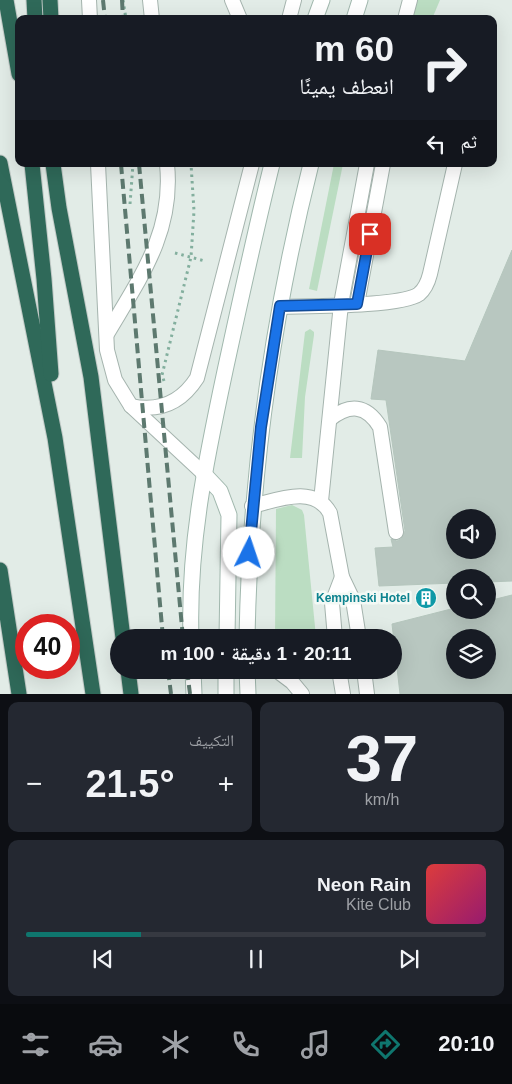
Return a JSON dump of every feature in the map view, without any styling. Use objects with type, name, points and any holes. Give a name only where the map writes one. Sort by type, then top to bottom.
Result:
[{"type":"highway","points":[[6,0],[15,51]]},
{"type":"highway","points":[[34,0],[35,15]]},
{"type":"highway","points":[[50,0],[51,15]]},
{"type":"highway","points":[[0,163],[56,438],[93,694]]},
{"type":"highway","points":[[32,167],[44,279],[56,438]]},
{"type":"highway","points":[[53,167],[59,208],[91,377],[123,629]]},
{"type":"highway","points":[[58,167],[59,208]]},
{"type":"highway","points":[[0,570],[19,694]]},
{"type":"highway","points":[[129,679],[130,694]]},
{"type":"street","points":[[316,15],[322,0]]},
{"type":"street","points":[[355,15],[360,0]]},
{"type":"street","points":[[191,629],[193,559],[203,473],[271,167]]},
{"type":"street","points":[[246,629],[252,506],[268,375],[280,306],[310,167]]},
{"type":"street","points":[[203,473],[220,491],[229,515],[227,629]]},
{"type":"street","points":[[193,679],[194,694]]},
{"type":"street","points":[[226,679],[226,694]]},
{"type":"street","points":[[247,679],[248,694]]},
{"type":"lane","points":[[89,0],[90,15]]},
{"type":"lane","points":[[150,0],[152,15]]},
{"type":"lane","points":[[232,0],[238,15]]},
{"type":"lane","points":[[290,15],[294,0]]},
{"type":"lane","points":[[406,15],[410,0]]},
{"type":"lane","points":[[98,167],[107,335],[110,365],[115,380],[131,406],[203,473]]},
{"type":"lane","points":[[107,335],[152,257],[158,242],[167,210],[169,192],[167,167]]},
{"type":"lane","points":[[131,406],[153,408],[174,402],[191,387],[197,378],[251,167]]},
{"type":"lane","points":[[321,501],[341,304],[366,167]]},
{"type":"lane","points":[[357,304],[382,167]]},
{"type":"lane","points":[[280,306],[357,304],[409,299],[419,294],[426,285],[454,177],[455,167]]},
{"type":"lane","points":[[330,419],[344,410],[361,410],[369,413],[380,427],[396,532]]},
{"type":"lane","points":[[252,506],[296,496],[315,498],[321,501],[330,513],[342,577],[353,600],[358,629]]},
{"type":"lane","points":[[334,629],[332,603],[342,577]]},
{"type":"lane","points":[[288,679],[302,694]]},
{"type":"lane","points":[[341,679],[342,694]]},
{"type":"lane","points":[[365,679],[367,694]]},
{"type":"path","points":[[123,0],[125,15]]},
{"type":"path","points":[[130,204],[132,167]]},
{"type":"path","points":[[164,381],[162,375],[193,258],[192,167]]},
{"type":"path","points":[[170,251],[193,258]]},
{"type":"green space","points":[[417,0],[440,0],[434,15],[411,15]]},
{"type":"green space","points":[[333,167],[342,167],[317,291],[309,289]]},
{"type":"green space","points":[[310,329],[314,332],[314,335],[305,397],[302,458],[290,458],[305,332]]},
{"type":"green space","points":[[292,505],[302,510],[304,515],[315,629],[275,629],[276,509]]},
{"type":"building","points":[[512,250],[512,581],[496,582],[496,569],[446,569],[446,583],[379,586],[375,548],[393,547],[391,539],[397,541],[401,539],[405,531],[386,400],[371,399],[378,350],[465,361]]},
{"type":"building","points":[[512,595],[512,694],[400,694],[398,679],[402,679],[402,629],[393,629],[392,624],[446,610],[446,619],[496,619],[496,599]]},
{"type":"railway","points":[[103,0],[105,15]]},
{"type":"railway","points":[[122,0],[123,15]]},
{"type":"railway","points":[[121,167],[162,629]]},
{"type":"railway","points":[[139,167],[182,629]]},
{"type":"railway","points":[[169,679],[171,694]]},
{"type":"railway","points":[[188,679],[190,694]]},
{"type":"place","name":"Kempinski Hotel","points":[[426,598]]},
{"type":"route","points":[[249,553],[261,427],[280,306],[357,304],[370,234]]}]
